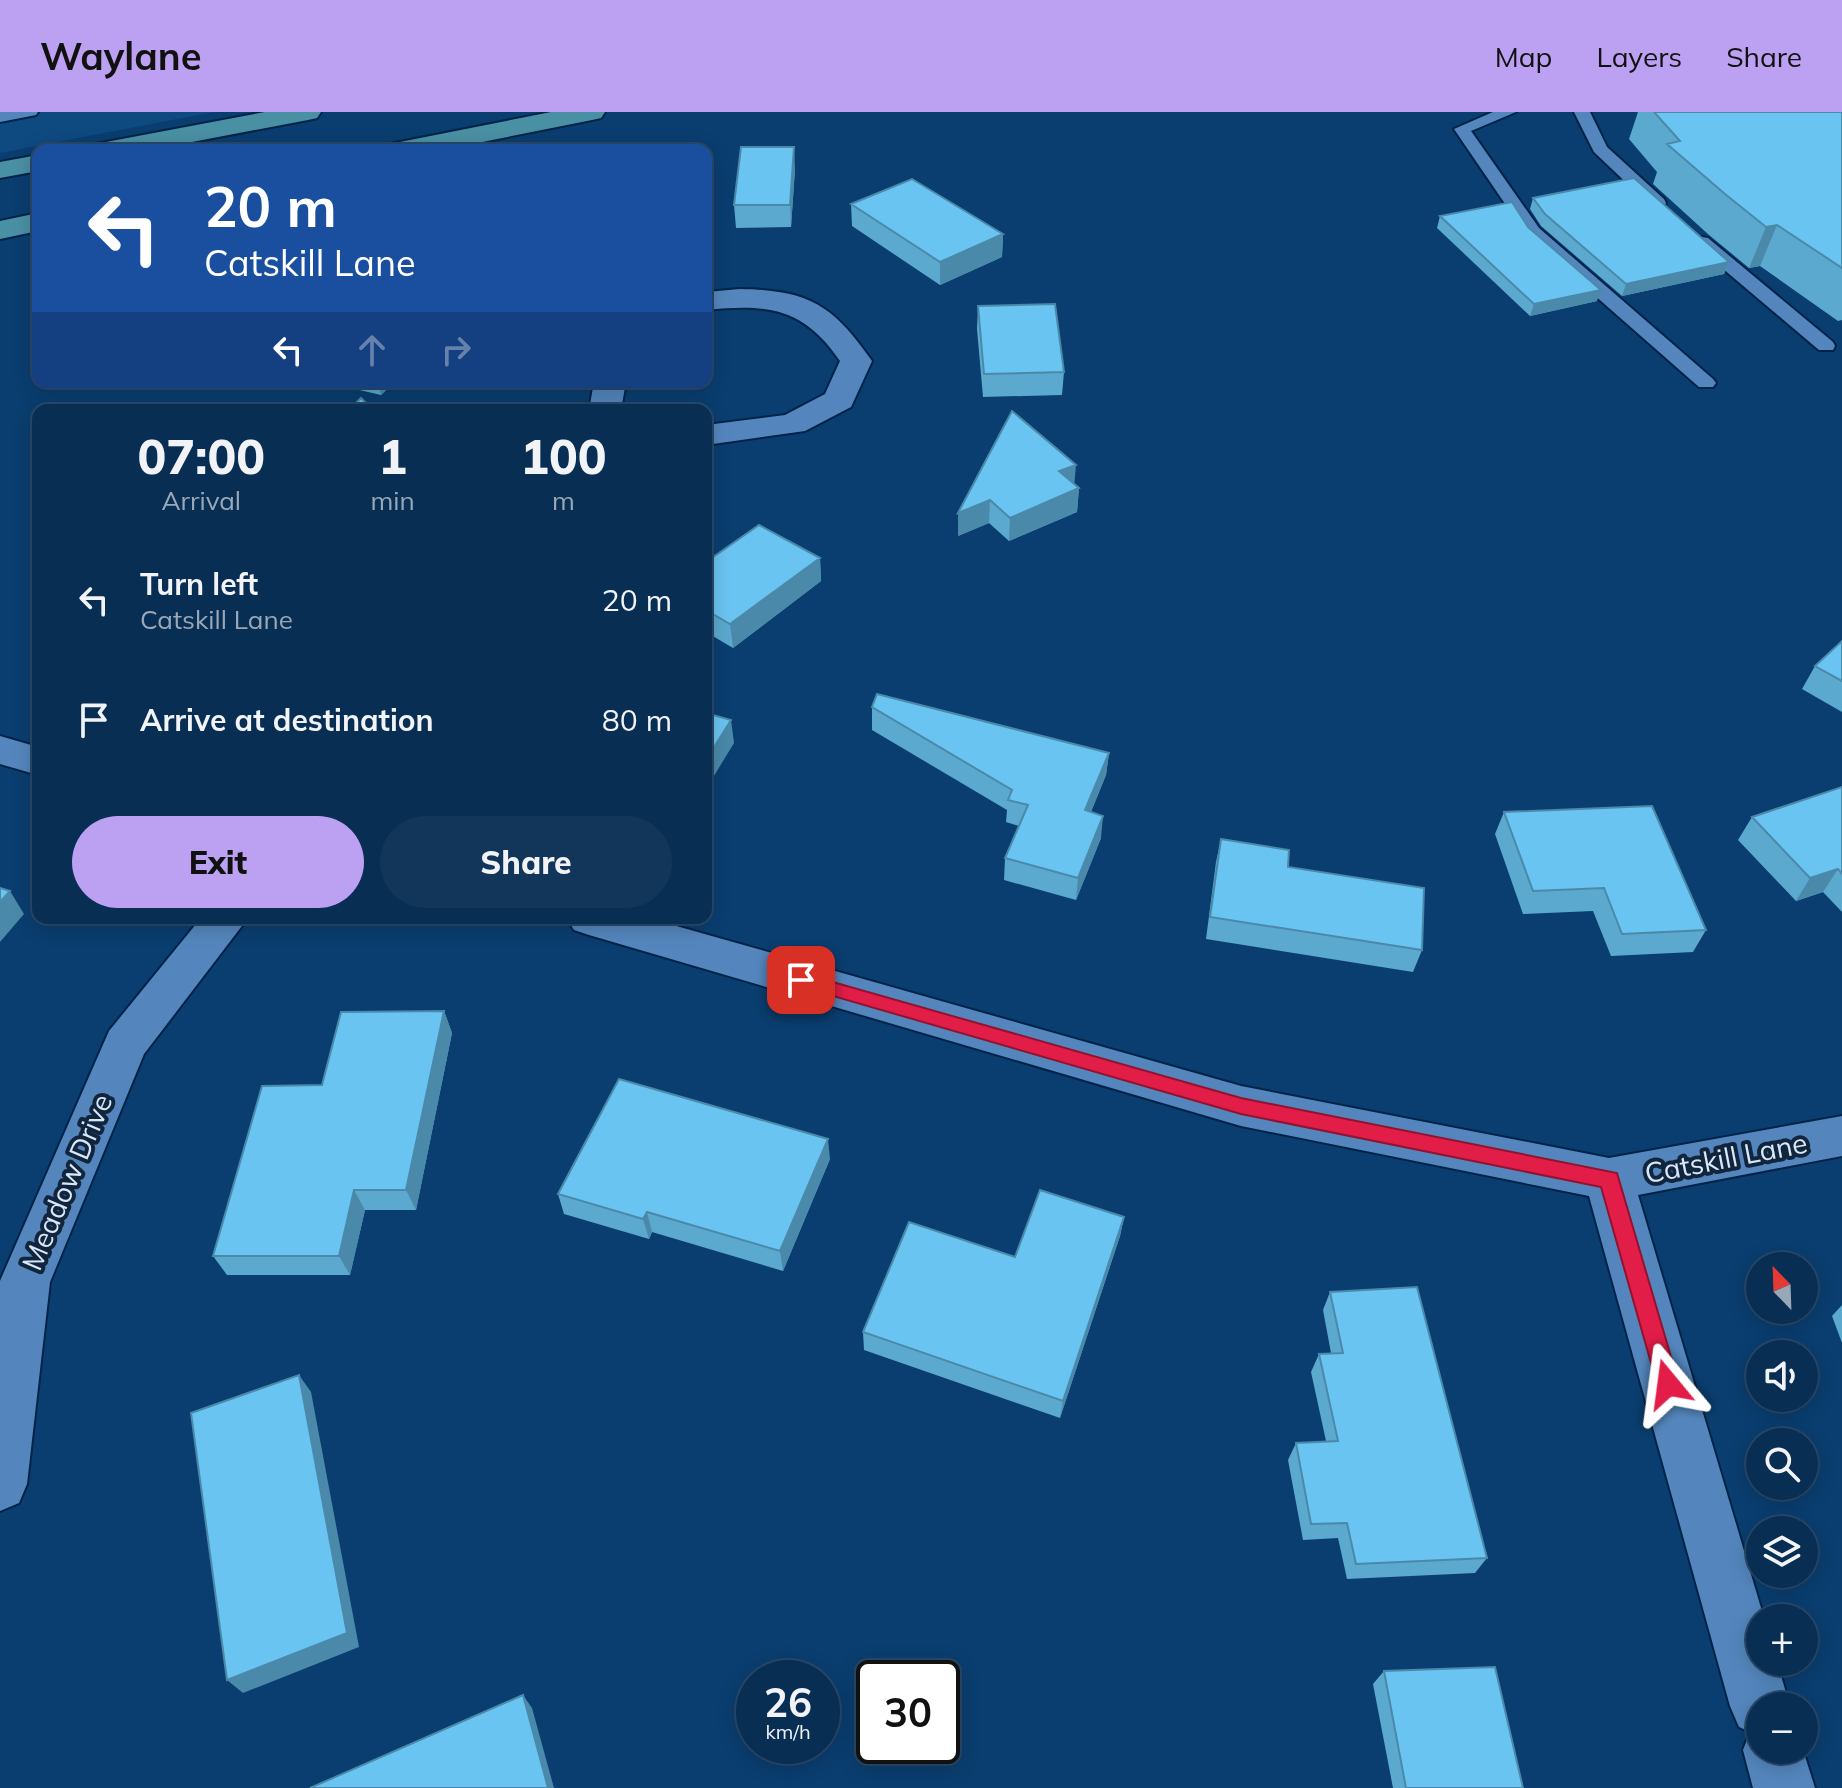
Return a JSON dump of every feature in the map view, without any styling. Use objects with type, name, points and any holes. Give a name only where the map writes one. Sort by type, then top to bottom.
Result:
[{"type":"main road","points":[[138,144],[308,112]]},
{"type":"main road","points":[[430,144],[592,112]]},
{"type":"main road","points":[[0,170],[32,164]]},
{"type":"main road","points":[[0,230],[32,223]]},
{"type":"street","points":[[712,300],[733,298],[794,303],[832,328],[856,361],[839,400],[793,424],[712,434]]},
{"type":"street","points":[[0,750],[32,759]]},
{"type":"street","name":"Meadow Drive","points":[[0,1484],[25,1282],[125,1044],[221,924]]},
{"type":"street","name":"Catskill Lane","points":[[610,924],[1241,1106],[1609,1179],[1842,1136]]},
{"type":"street","points":[[1609,1179],[1756,1692]]},
{"type":"street","points":[[1777,1764],[1784,1788]]},
{"type":"lane","points":[[0,117],[30,112]]},
{"type":"lane","points":[[1508,112],[1462,129],[1533,232],[1706,383]]},
{"type":"lane","points":[[1582,112],[1600,149],[1667,211]]},
{"type":"lane","points":[[1690,231],[1826,346]]},
{"type":"shaded area","points":[[0,112],[214,112],[47,144],[32,144],[32,147],[0,153]]},
{"type":"building","points":[[1654,112],[1842,112],[1842,268],[1777,225],[1766,227],[1725,194],[1667,144],[1680,141]]},
{"type":"building","points":[[741,147],[794,147],[790,205],[734,205]]},
{"type":"building","points":[[1634,178],[1729,262],[1626,284],[1545,214],[1533,198]]},
{"type":"building","points":[[912,179],[1003,234],[940,262],[851,204]]},
{"type":"building","points":[[1512,202],[1528,227],[1601,290],[1534,304],[1440,216]]},
{"type":"building","points":[[1055,304],[1064,372],[984,374],[978,306]]},
{"type":"building","points":[[1012,411],[1076,465],[1059,471],[1079,488],[1010,518],[990,500],[958,513]]},
{"type":"building","points":[[759,525],[820,558],[730,624],[712,614],[712,558]]},
{"type":"building","points":[[1842,641],[1842,681],[1815,666]]},
{"type":"building","points":[[877,694],[1109,753],[1085,810],[1103,816],[1078,878],[1005,858],[1028,805],[1008,800],[1012,790],[872,707]]},
{"type":"building","points":[[712,715],[731,720],[712,750]]},
{"type":"building","points":[[1842,787],[1842,874],[1838,869],[1810,878],[1752,817]]},
{"type":"building","points":[[1652,806],[1706,930],[1622,934],[1604,888],[1533,891],[1504,812]]},
{"type":"building","points":[[1221,839],[1289,850],[1288,867],[1424,888],[1422,950],[1210,917]]},
{"type":"building","points":[[0,888],[10,891],[0,902]]},
{"type":"building","points":[[444,1011],[406,1190],[354,1190],[339,1256],[213,1256],[262,1086],[322,1085],[341,1012]]},
{"type":"building","points":[[619,1079],[828,1139],[780,1251],[647,1212],[643,1219],[558,1194]]},
{"type":"building","points":[[1040,1190],[1124,1217],[1063,1401],[863,1332],[909,1222],[1015,1257]]},
{"type":"building","points":[[1417,1287],[1487,1558],[1356,1564],[1347,1523],[1311,1524],[1296,1443],[1338,1441],[1319,1354],[1343,1353],[1330,1292]]},
{"type":"building","points":[[299,1375],[347,1633],[227,1680],[191,1413]]},
{"type":"building","points":[[1495,1667],[1523,1788],[1406,1788],[1384,1671]]},
{"type":"building","points":[[523,1695],[548,1788],[310,1788]]},
{"type":"route","points":[[801,980],[1241,1106],[1609,1179],[1668,1384]]}]
